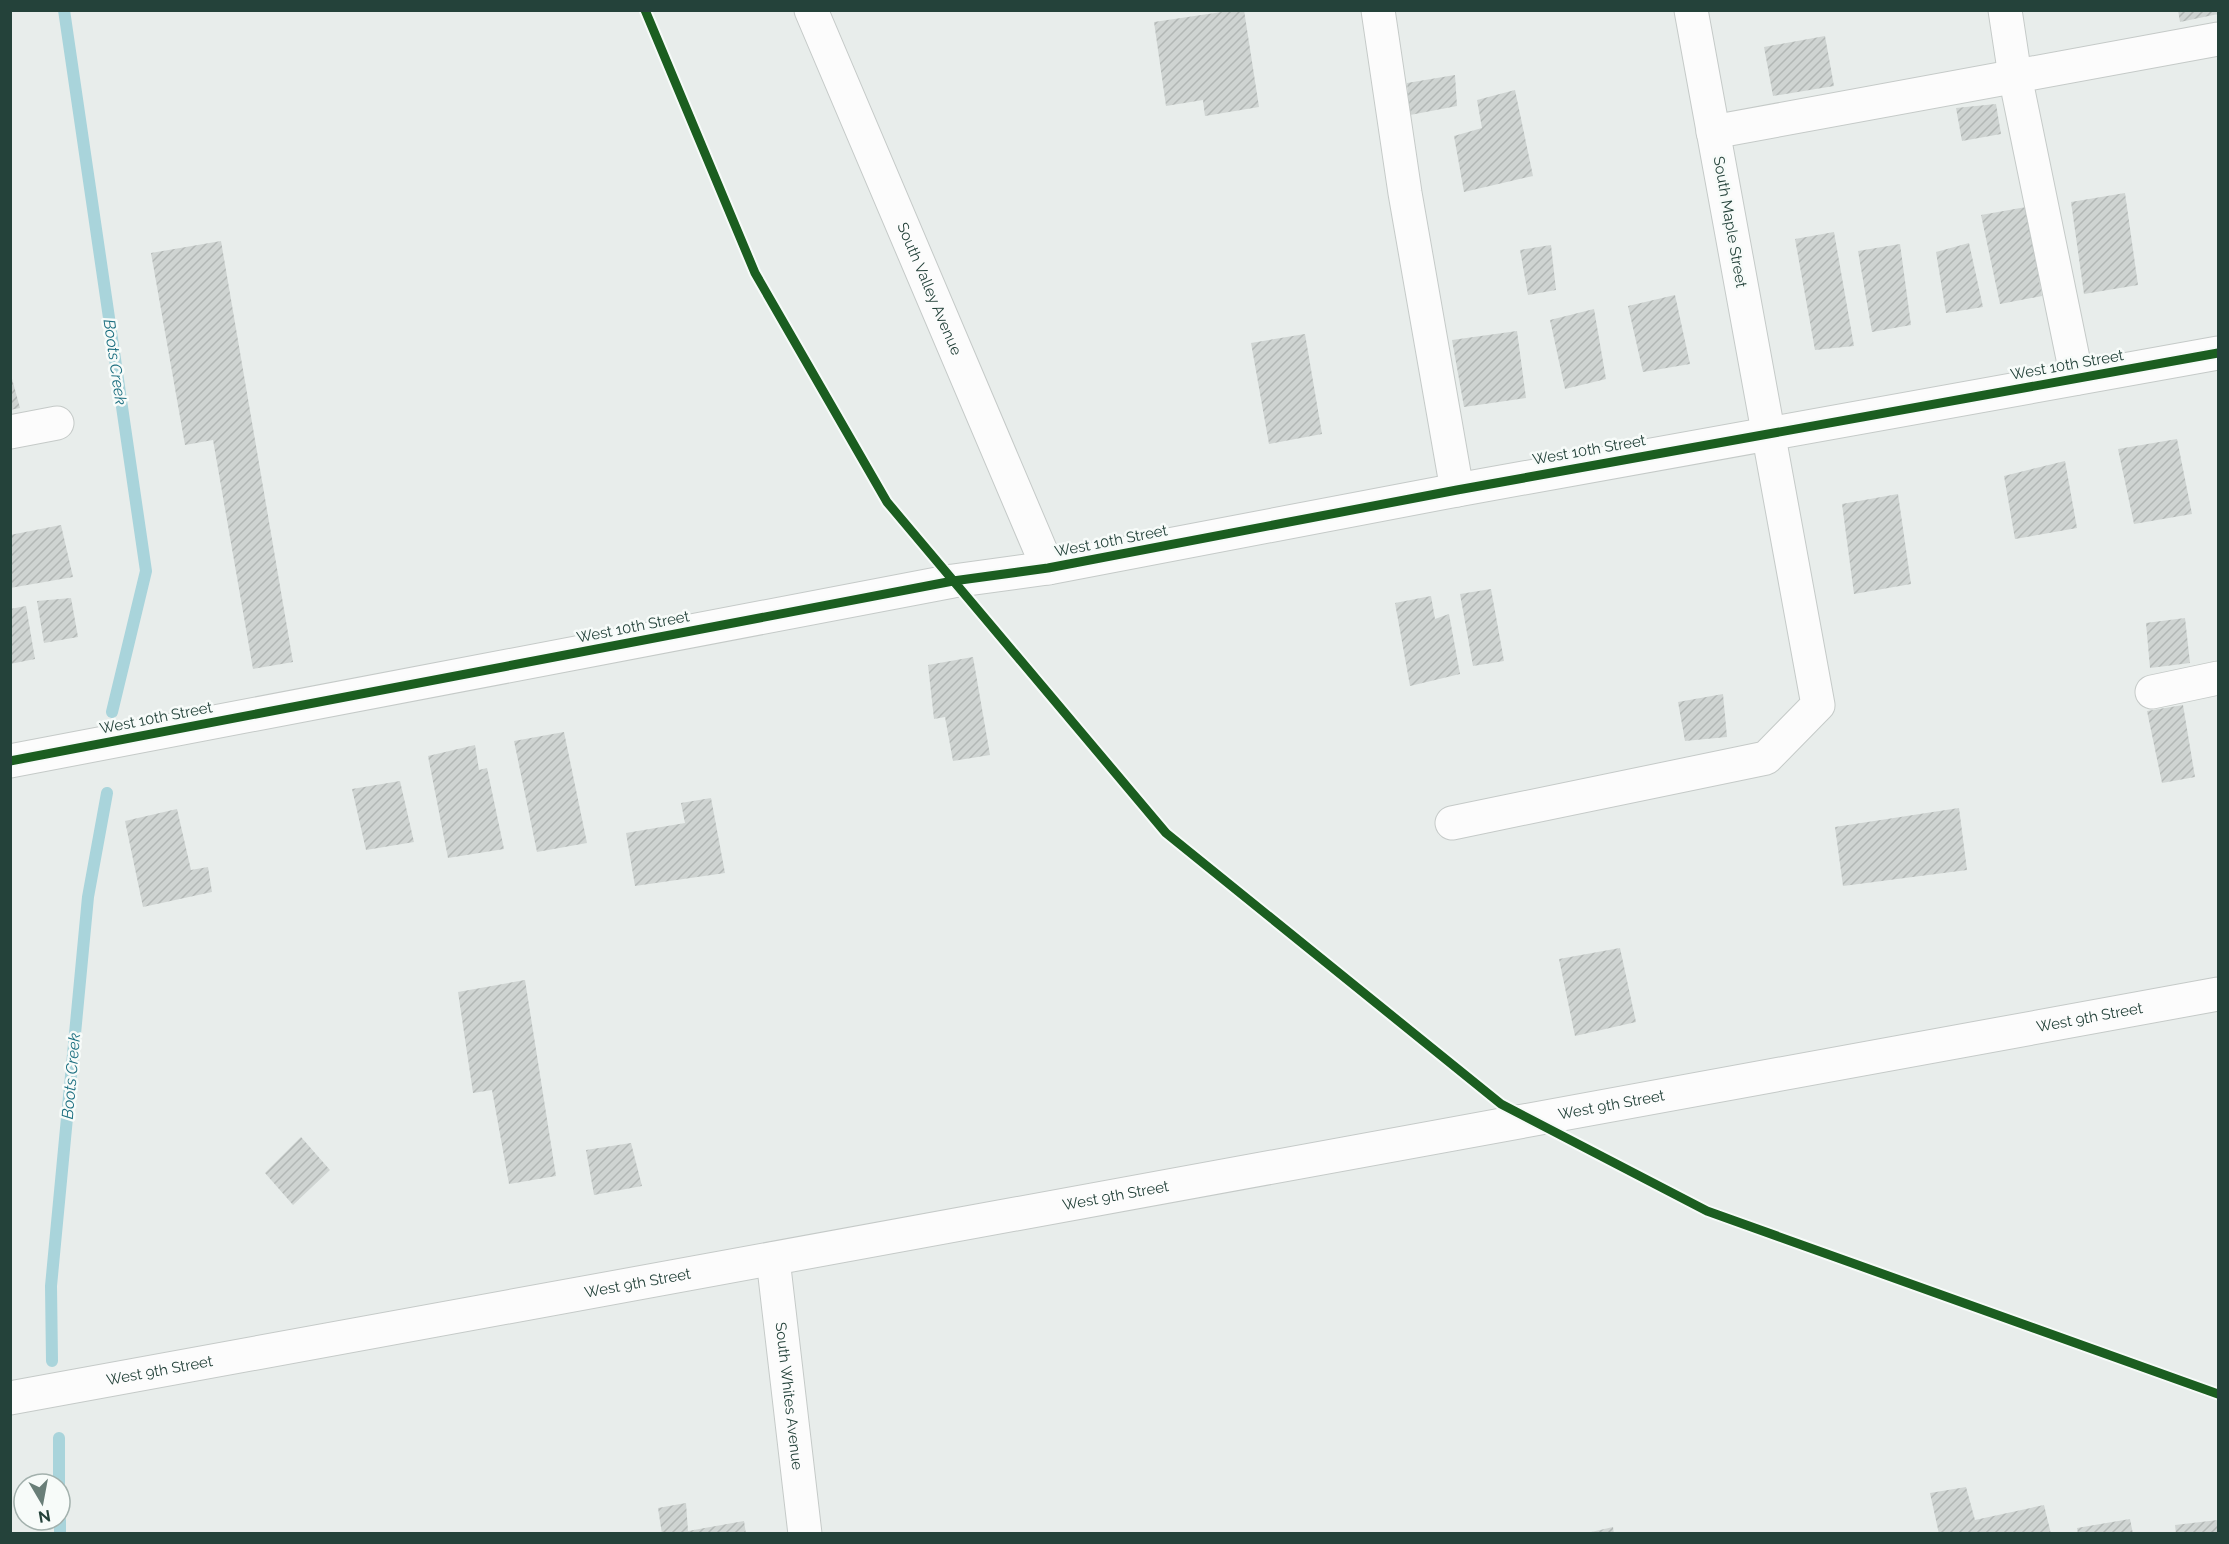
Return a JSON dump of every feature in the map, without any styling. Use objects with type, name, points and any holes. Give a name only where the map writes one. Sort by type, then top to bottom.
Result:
[{"type":"street","name":"South Valley Avenue","points":[[811,10],[1048,568]]},
{"type":"street","points":[[1378,10],[1405,193],[1457,490]]},
{"type":"street","name":"South Maple Street","points":[[1452,823],[1766,758],[1818,705],[1691,10]]},
{"type":"street","points":[[2005,10],[2015,76],[2077,378]]},
{"type":"street","points":[[1713,132],[2218,39]]},
{"type":"street","name":"West 10th Street","points":[[10,761],[953,580],[1048,568],[1457,490],[2218,352]]},
{"type":"street","points":[[10,432],[57,423]]},
{"type":"street","points":[[2152,692],[2218,678]]},
{"type":"street","name":"West 9th Street","points":[[10,1398],[2218,994]]},
{"type":"street","name":"South Whites Avenue","points":[[773,1258],[805,1533]]},
{"type":"building","points":[[1244,10],[1259,107],[1205,116],[1203,100],[1166,106],[1154,22]]},
{"type":"building","points":[[2178,10],[2218,10],[2218,14],[2180,22]]},
{"type":"building","points":[[1825,36],[1834,86],[1773,96],[1764,47]]},
{"type":"building","points":[[1455,75],[1457,106],[1410,115],[1407,83]]},
{"type":"building","points":[[1515,90],[1533,176],[1464,192],[1454,136],[1482,128],[1477,100]]},
{"type":"building","points":[[1996,104],[2001,134],[1962,141],[1956,108]]},
{"type":"building","points":[[2125,193],[2138,285],[2084,294],[2071,202]]},
{"type":"building","points":[[2026,207],[2042,296],[2000,304],[1981,215]]},
{"type":"building","points":[[1834,232],[1854,346],[1815,350],[1795,239]]},
{"type":"building","points":[[221,241],[293,662],[253,669],[213,440],[185,445],[151,253]]},
{"type":"building","points":[[1969,243],[1983,307],[1946,313],[1936,252]]},
{"type":"building","points":[[1900,244],[1911,325],[1872,332],[1858,251]]},
{"type":"building","points":[[1551,245],[1556,290],[1528,295],[1520,250]]},
{"type":"building","points":[[1675,295],[1690,364],[1643,372],[1628,306]]},
{"type":"building","points":[[1594,309],[1606,379],[1565,389],[1550,320]]},
{"type":"building","points":[[1517,331],[1526,398],[1464,407],[1452,340]]},
{"type":"building","points":[[1305,334],[1322,434],[1269,444],[1251,343]]},
{"type":"building","points":[[10,376],[20,408],[10,410]]},
{"type":"building","points":[[2177,439],[2192,514],[2134,524],[2118,449]]},
{"type":"building","points":[[2065,461],[2077,528],[2015,539],[2004,476]]},
{"type":"building","points":[[1898,494],[1911,584],[1854,594],[1842,504]]},
{"type":"building","points":[[61,525],[73,577],[10,588],[10,535]]},
{"type":"building","points":[[1491,589],[1504,661],[1473,666],[1460,594]]},
{"type":"building","points":[[1431,596],[1435,619],[1449,614],[1460,674],[1410,686],[1395,603]]},
{"type":"building","points":[[71,598],[78,637],[44,643],[37,601]]},
{"type":"building","points":[[26,606],[35,659],[10,664],[10,609]]},
{"type":"building","points":[[2185,618],[2190,663],[2150,668],[2146,623]]},
{"type":"building","points":[[973,657],[990,755],[953,761],[945,717],[934,719],[928,665]]},
{"type":"building","points":[[1723,694],[1727,737],[1685,741],[1678,702]]},
{"type":"building","points":[[2183,705],[2195,777],[2162,783],[2147,711]]},
{"type":"building","points":[[564,732],[587,843],[537,852],[514,741]]},
{"type":"building","points":[[475,745],[479,770],[487,768],[504,849],[448,858],[428,756]]},
{"type":"building","points":[[400,781],[414,842],[366,850],[352,789]]},
{"type":"building","points":[[711,798],[725,873],[635,886],[626,833],[685,823],[681,803]]},
{"type":"building","points":[[1959,808],[1967,870],[1843,886],[1835,827]]},
{"type":"building","points":[[177,809],[191,870],[208,867],[212,892],[143,907],[125,821]]},
{"type":"building","points":[[1620,948],[1636,1022],[1575,1036],[1559,959]]},
{"type":"building","points":[[525,980],[556,1176],[509,1184],[492,1090],[473,1093],[458,992]]},
{"type":"building","points":[[301,1137],[330,1170],[293,1205],[265,1173]]},
{"type":"building","points":[[631,1143],[642,1186],[594,1195],[586,1150]]},
{"type":"building","points":[[1966,1487],[1975,1520],[2044,1505],[2051,1534],[1939,1534],[1930,1493]]},
{"type":"building","points":[[686,1503],[688,1531],[744,1521],[746,1534],[662,1534],[658,1508]]},
{"type":"building","points":[[2130,1519],[2133,1534],[2078,1534],[2077,1528]]},
{"type":"building","points":[[2218,1520],[2218,1534],[2176,1534],[2175,1525]]},
{"type":"building","points":[[1613,1527],[1614,1534],[1587,1534],[1587,1533]]},
{"type":"waterway","name":"Boots Creek","points":[[64,10],[146,571],[112,712]]},
{"type":"waterway","name":"Boots Creek","points":[[52,1361],[51,1286],[88,897],[107,793]]},
{"type":"waterway","name":"Boots Creek","points":[[59,1438],[59,1472]]},
{"type":"cycle path","points":[[645,10],[755,273],[887,502],[1166,833],[1501,1104],[1707,1211],[2218,1394]]},
{"type":"cycle path","points":[[10,761],[953,581],[1048,568],[1457,490],[2218,353]]}]
